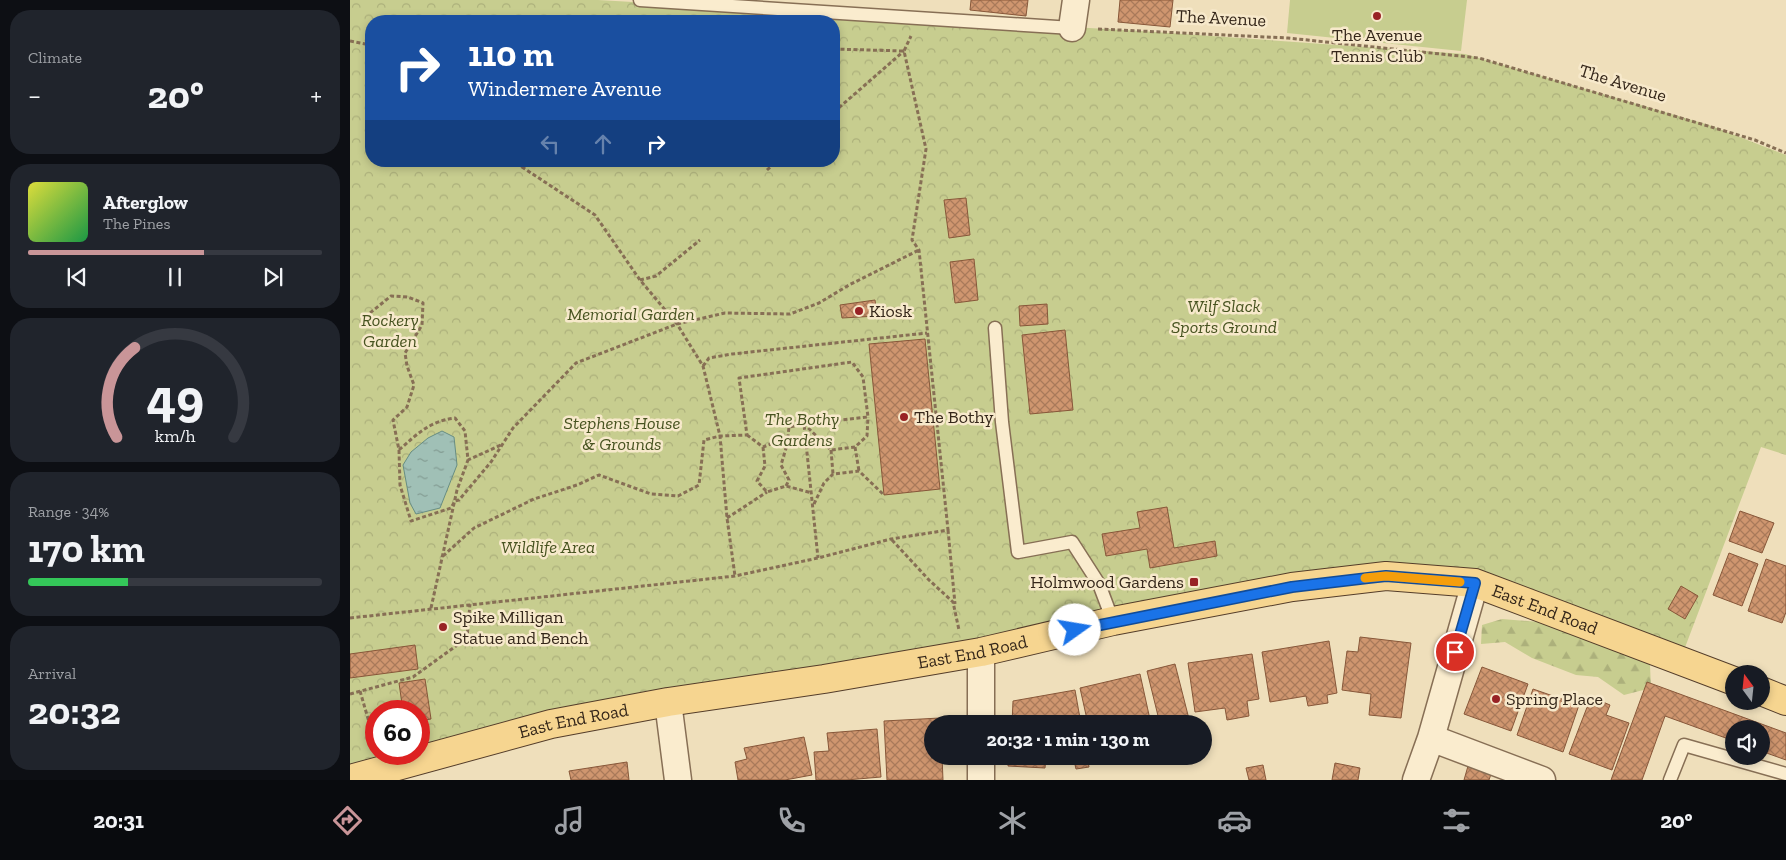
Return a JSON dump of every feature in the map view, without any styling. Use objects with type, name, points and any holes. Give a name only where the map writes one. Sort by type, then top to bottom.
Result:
[{"type":"main road","name":"East End Road","points":[[360,778],[551,724],[668,702],[970,654],[1113,621],[1292,587],[1386,576],[1475,583],[1725,678]]},
{"type":"main road","points":[[1770,695],[1786,701]]},
{"type":"street","points":[[1072,28],[1076,0]]},
{"type":"street","points":[[1416,780],[1431,738],[1475,583]]},
{"type":"street","points":[[970,654],[980,715]]},
{"type":"street","points":[[668,702],[678,780]]},
{"type":"street","points":[[1431,738],[1542,780]]},
{"type":"street","points":[[981,765],[981,780]]},
{"type":"lane","points":[[640,0],[1072,28]]},
{"type":"lane","points":[[995,328],[1002,422],[1018,552],[1072,542],[1099,584],[1113,621]]},
{"type":"lane","points":[[1670,780],[1684,745],[1786,774]]},
{"type":"path","name":"The Avenue","points":[[1072,28],[1288,38],[1479,58],[1755,140],[1786,153]]},
{"type":"path","points":[[840,107],[904,51],[912,35]]},
{"type":"path","points":[[350,41],[365,44]]},
{"type":"path","points":[[840,49],[904,51]]},
{"type":"path","points":[[904,51],[926,149],[912,240],[919,250],[955,604]]},
{"type":"path","points":[[522,167],[595,215],[640,280],[677,324],[703,366],[720,436],[727,518],[735,576]]},
{"type":"path","points":[[767,170],[770,167]]},
{"type":"path","points":[[640,280],[656,276],[700,240]]},
{"type":"path","points":[[365,317],[391,296],[408,297],[423,303],[422,325],[405,353],[407,366],[414,385],[407,407],[393,420],[399,450],[400,485],[411,521],[451,508],[491,462],[513,428],[576,363],[677,324],[726,313],[790,314],[819,303],[848,285],[919,250]]},
{"type":"path","points":[[703,366],[709,358],[732,354],[928,333]]},
{"type":"path","points":[[747,435],[739,378],[852,362],[863,377],[868,417],[868,436],[855,447],[831,450]]},
{"type":"path","points":[[786,486],[789,480],[781,465],[787,445],[789,427],[868,417]]},
{"type":"path","points":[[399,450],[421,430],[440,420],[455,418],[465,430],[468,460],[455,502],[431,608]]},
{"type":"path","points":[[804,424],[831,450],[833,474]]},
{"type":"path","points":[[804,424],[818,558]]},
{"type":"path","points":[[443,556],[474,528],[534,499],[599,475],[651,494],[678,496],[699,485],[704,440],[720,436],[747,435],[763,448],[766,466],[758,481],[767,492]]},
{"type":"path","points":[[763,448],[776,442],[787,445]]},
{"type":"path","points":[[468,460],[502,444]]},
{"type":"path","points":[[855,447],[859,471],[884,495]]},
{"type":"path","points":[[813,504],[824,483],[833,474],[859,471]]},
{"type":"path","points":[[727,518],[767,492],[786,486],[812,493]]},
{"type":"path","points":[[350,618],[735,576],[818,558],[892,539],[948,530]]},
{"type":"path","points":[[892,539],[929,580],[953,602],[959,632],[970,654]]},
{"type":"path","points":[[350,694],[413,677],[468,638],[470,604]]},
{"type":"path","points":[[360,691],[365,708]]},
{"type":"green space","points":[[350,0],[598,0],[1141,31],[1465,54],[1709,125],[1786,155],[1786,455],[1761,447],[1681,658],[1474,583],[1387,575],[824,679],[430,762],[430,700],[365,700],[365,765],[416,765],[350,779]]},
{"type":"green space","name":"The Avenue Tennis Club","points":[[1290,0],[1467,0],[1461,51],[1287,33]]},
{"type":"green space","points":[[1502,619],[1540,622],[1633,654],[1650,665],[1651,688],[1624,695],[1598,677],[1576,675],[1532,658],[1505,642],[1481,644],[1482,625]]},
{"type":"water","points":[[442,431],[454,437],[457,465],[440,508],[416,514],[410,503],[403,465],[411,452],[428,438]]},
{"type":"building","points":[[971,0],[1028,0],[1026,16],[970,10]]},
{"type":"building","points":[[1120,0],[1173,0],[1170,27],[1118,22]]},
{"type":"building","points":[[966,198],[970,235],[949,238],[944,200]]},
{"type":"building","points":[[974,259],[978,300],[955,303],[950,262]]},
{"type":"building","name":"Kiosk","points":[[875,300],[877,316],[842,318],[840,305]]},
{"type":"building","points":[[1047,304],[1048,324],[1020,326],[1019,306]]},
{"type":"building","points":[[1065,330],[1073,410],[1030,414],[1022,335]]},
{"type":"building","name":"The Bothy","points":[[925,339],[940,489],[884,495],[869,344]]},
{"type":"building","points":[[1167,507],[1174,548],[1215,541],[1217,556],[1150,568],[1147,549],[1106,556],[1102,534],[1140,528],[1137,512]]},
{"type":"building","points":[[1740,511],[1774,523],[1762,553],[1729,541]]},
{"type":"building","points":[[1729,553],[1758,564],[1742,606],[1713,595]]},
{"type":"building","points":[[1766,559],[1786,566],[1786,612],[1782,623],[1748,611]]},
{"type":"building","points":[[1681,586],[1698,596],[1685,619],[1668,609]]},
{"type":"building","points":[[1360,637],[1411,643],[1401,718],[1369,715],[1371,694],[1342,690],[1347,651],[1358,652]]},
{"type":"building","points":[[1329,641],[1337,693],[1327,695],[1328,703],[1308,706],[1306,696],[1270,702],[1262,652]]},
{"type":"building","points":[[415,645],[418,669],[350,678],[350,654]]},
{"type":"building","points":[[1252,654],[1259,699],[1247,701],[1249,716],[1227,720],[1225,708],[1195,712],[1188,663]]},
{"type":"building","points":[[1175,664],[1188,715],[1158,715],[1147,671]]},
{"type":"building","name":"Spring Place","points":[[1482,667],[1528,684],[1511,731],[1464,714]]},
{"type":"building","points":[[1140,674],[1149,715],[1086,715],[1080,688]]},
{"type":"building","points":[[425,679],[428,700],[401,700],[399,683]]},
{"type":"building","points":[[1647,682],[1751,720],[1725,720],[1725,738],[1665,716],[1642,780],[1611,780]]},
{"type":"building","points":[[1533,689],[1579,705],[1563,752],[1517,735]]},
{"type":"building","points":[[1075,690],[1079,715],[1012,715],[1013,701]]},
{"type":"building","points":[[1591,697],[1610,705],[1606,715],[1629,723],[1612,770],[1569,754]]},
{"type":"building","points":[[924,719],[924,765],[942,765],[943,780],[887,780],[884,721]]},
{"type":"building","points":[[1770,727],[1786,733],[1786,760],[1770,754]]},
{"type":"building","points":[[877,729],[881,777],[816,780],[814,752],[829,751],[827,733]]},
{"type":"building","points":[[804,737],[812,775],[785,780],[738,780],[735,762],[747,759],[744,748]]},
{"type":"building","points":[[627,762],[629,780],[571,780],[569,771]]},
{"type":"building","points":[[1335,763],[1360,768],[1358,780],[1332,780]]},
{"type":"building","points":[[1008,765],[1045,765],[1045,768]]},
{"type":"building","points":[[1075,765],[1089,765],[1089,767],[1076,769]]},
{"type":"building","points":[[1263,765],[1266,780],[1249,780],[1246,768]]},
{"type":"building","points":[[1468,766],[1491,774],[1489,780],[1464,780]]},
{"type":"slow traffic","points":[[1365,578],[1386,576],[1460,582]]},
{"type":"place","name":"The Avenue Tennis Club","points":[[1377,16]]},
{"type":"place","name":"Kiosk","points":[[859,311]]},
{"type":"place","name":"The Bothy","points":[[904,417]]},
{"type":"place","name":"Holmwood Gardens","points":[[1194,582]]},
{"type":"place","name":"Spike Milligan Statue and Bench","points":[[443,627]]},
{"type":"place","name":"Spring Place","points":[[1496,699]]},
{"type":"route","points":[[1075,630],[1292,587],[1386,576],[1475,583],[1455,652]]},
{"type":"park label","name":"Memorial Garden","points":[[631,314]]},
{"type":"park label","name":"Wilf Slack Sports Ground","points":[[1224,316]]},
{"type":"park label","name":"Rockery Garden","points":[[390,330]]},
{"type":"park label","name":"The Bothy Gardens","points":[[802,429]]},
{"type":"park label","name":"Stephens House & Grounds","points":[[622,433]]},
{"type":"park label","name":"Wildlife Area","points":[[548,547]]}]
